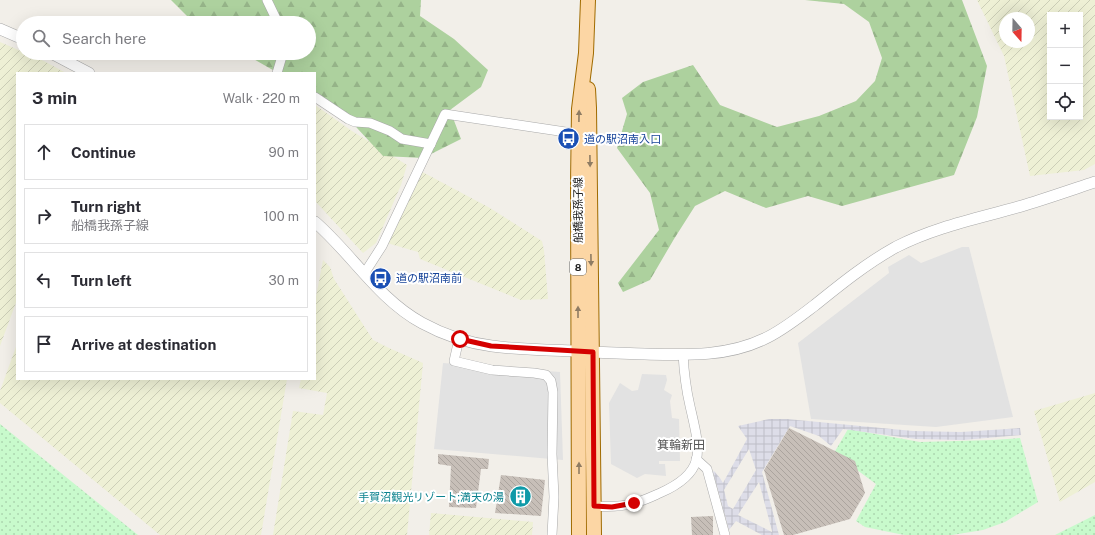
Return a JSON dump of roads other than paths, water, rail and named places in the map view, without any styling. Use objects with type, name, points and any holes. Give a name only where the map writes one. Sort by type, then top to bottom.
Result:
[{"type":"main road","name":"船橋我孫子線","points":[[579,535],[579,109],[586,53],[588,0]]},
{"type":"main road","name":"船橋我孫子線","points":[[586,53],[589,108],[594,535]]},
{"type":"street","points":[[267,0],[275,16]]},
{"type":"street","points":[[0,29],[16,35]]},
{"type":"street","points":[[64,60],[87,72]]},
{"type":"street","points":[[277,72],[281,60]]},
{"type":"street","points":[[316,98],[355,122],[370,122],[390,131],[402,139],[431,144]]},
{"type":"street","points":[[364,274],[382,246],[445,114],[579,134]]},
{"type":"street","points":[[316,223],[324,229],[364,274],[399,308],[439,332],[460,339],[491,346],[593,352],[705,354],[734,350],[765,339],[795,321],[864,266],[896,247],[934,230],[1026,205],[1095,182]]},
{"type":"street","points":[[460,339],[454,360],[492,370],[546,375],[551,380],[553,392],[552,454],[554,496],[552,535]]},
{"type":"street","points":[[594,506],[612,507],[634,503],[673,487],[687,477],[693,469],[698,450],[696,431],[689,404],[684,372],[683,354]]},
{"type":"street","points":[[696,459],[707,469],[725,535]]},
{"type":"place","name":"道の駅沼南入口","points":[[569,139]]},
{"type":"place","name":"道の駅沼南前","points":[[381,278]]},
{"type":"place","name":"手賀沼観光リゾート;満天の湯","points":[[520,497]]},
{"type":"district","name":"箕輪新田","points":[[681,445]]}]
